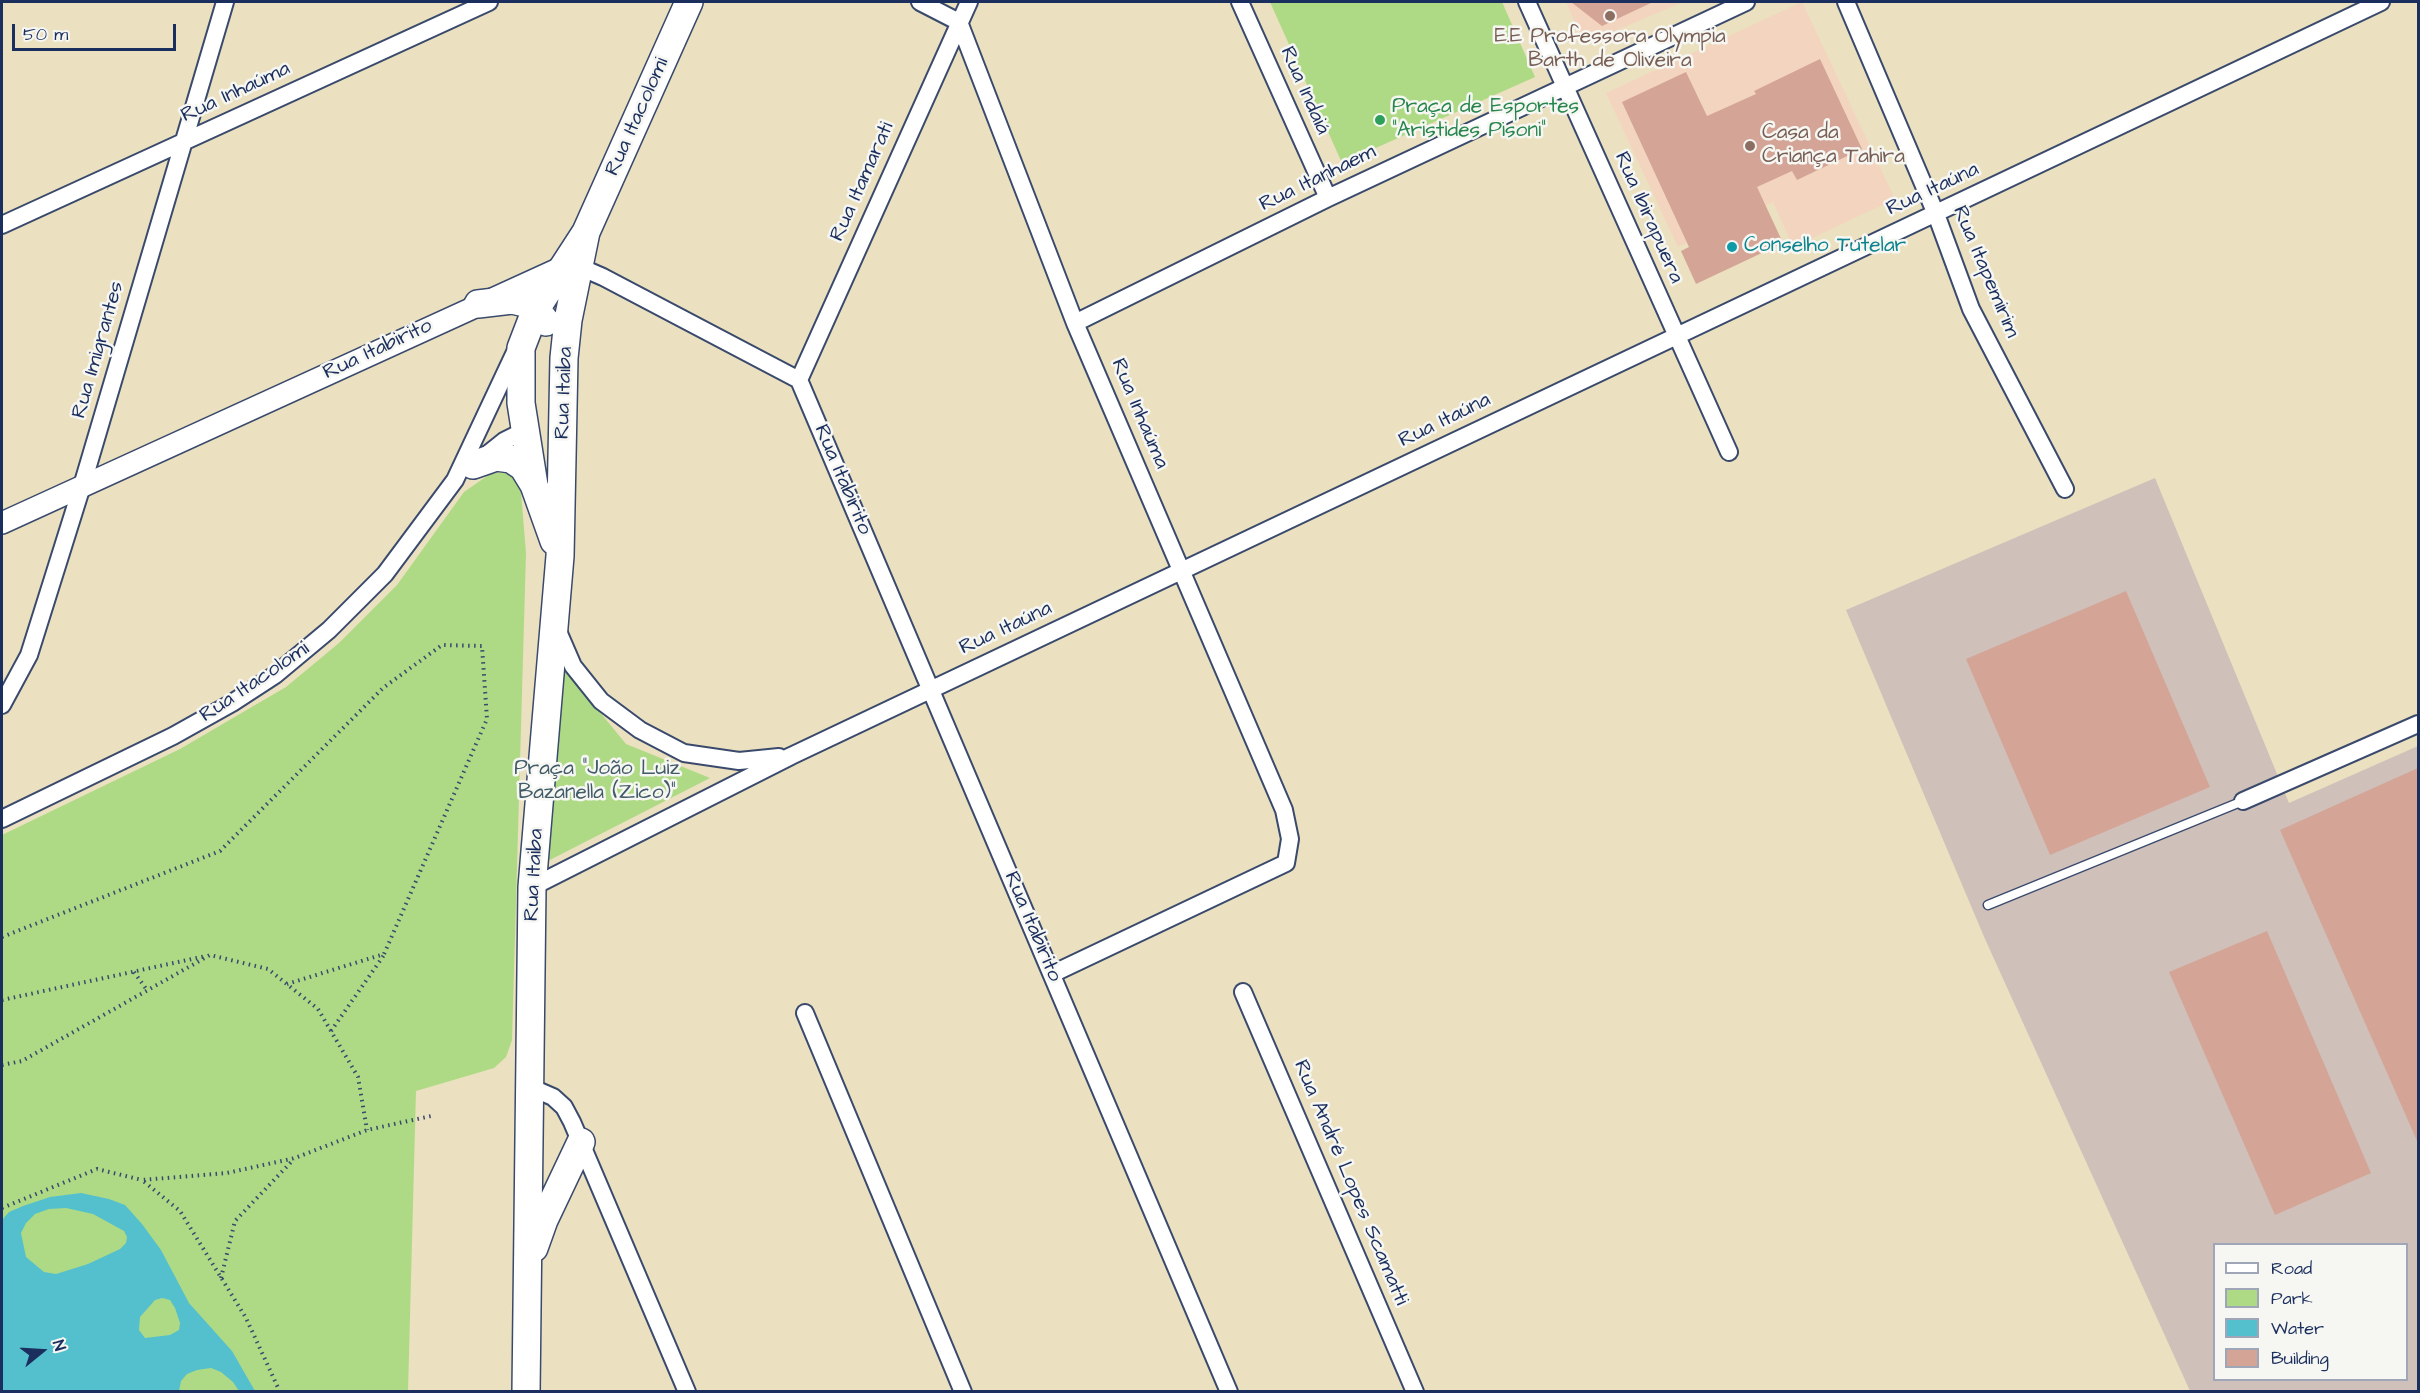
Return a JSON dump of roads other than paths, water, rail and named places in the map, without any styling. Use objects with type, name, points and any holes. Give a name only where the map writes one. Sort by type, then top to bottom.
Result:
[{"type":"main road","name":"Rua Itacolomi","points":[[571,267],[689,2]]},
{"type":"main road","name":"Rua Itaiba","points":[[560,556],[534,485],[521,403],[521,348],[533,314],[571,267]]},
{"type":"main road","name":"Rua Itaiba","points":[[526,1392],[532,887],[560,556],[564,358],[571,267]]},
{"type":"main road","points":[[478,304],[512,300],[533,314],[544,318],[564,358]]},
{"type":"main road","points":[[526,430],[563,402]]},
{"type":"main road","points":[[464,472],[496,457],[511,459],[523,467],[534,485]]},
{"type":"main road","points":[[527,1266],[544,1220],[581,1142]]},
{"type":"street","name":"Rua Imigrantes","points":[[2,705],[29,655],[82,486],[225,2]]},
{"type":"street","name":"Rua Inhaúma","points":[[2,225],[489,2]]},
{"type":"street","points":[[920,2],[959,22]]},
{"type":"street","name":"Rua Itamarati","points":[[799,381],[969,2]]},
{"type":"street","name":"Rua Indaiá","points":[[1240,2],[1328,198]]},
{"type":"street","name":"Rua Ibirapuera","points":[[1527,2],[1729,452]]},
{"type":"street","name":"Rua Itanhaem","points":[[1075,323],[1328,198],[1746,2]]},
{"type":"street","name":"Rua Itapemirim","points":[[1846,2],[1936,214],[1971,309],[2065,489]]},
{"type":"street","name":"Rua Itaúna","points":[[532,887],[790,756],[2381,2]]},
{"type":"street","name":"Rua Inhaúma","points":[[959,22],[1075,323],[1284,810],[1290,839],[1286,863],[1052,974]]},
{"type":"street","points":[[571,267],[603,277],[799,381]]},
{"type":"street","name":"Rua Itabirito","points":[[2,524],[478,304],[571,267]]},
{"type":"street","name":"Rua Itacolomi","points":[[2,819],[173,736],[232,702],[274,675],[329,630],[385,574],[464,472],[533,314]]},
{"type":"street","name":"Rua Itabirito","points":[[799,381],[1229,1392]]},
{"type":"street","name":"Rua Itacolomi","points":[[464,472],[504,441],[526,430]]},
{"type":"street","points":[[553,620],[573,666],[601,701],[640,730],[684,753],[739,761],[790,756]]},
{"type":"street","points":[[2243,801],[2418,724]]},
{"type":"street","name":"Rua André Lopes Scamatti","points":[[1243,992],[1415,1392]]},
{"type":"street","points":[[805,1013],[963,1392]]},
{"type":"street","points":[[530,1086],[553,1097],[564,1107],[687,1392]]},
{"type":"lane","points":[[1988,905],[2243,801]]},
{"type":"water","points":[[81,1193],[125,1205],[161,1250],[189,1303],[232,1351],[255,1391],[239,1391],[233,1382],[221,1372],[211,1368],[187,1374],[181,1381],[179,1391],[2,1391],[2,1220],[9,1212],[50,1197]],"holes":[[[66,1208],[93,1214],[124,1231],[127,1237],[126,1243],[120,1249],[88,1264],[56,1274],[44,1272],[26,1257],[21,1233],[26,1223],[35,1214],[49,1209]],[[162,1298],[170,1300],[175,1308],[180,1323],[179,1330],[170,1335],[145,1338],[139,1330],[140,1317],[155,1300]]]},
{"type":"place","name":"E.E Professora Olympia Barth de Oliveira","points":[[1610,16]]},
{"type":"place","name":"Praça de Esportes \"Aristides Pisoni\"","points":[[1380,120]]},
{"type":"place","name":"Casa da Criança Tahira","points":[[1750,146]]},
{"type":"place","name":"Conselho Tutelar","points":[[1732,247]]},
{"type":"park label","name":"Praça \"João Luiz Bazanella (Zico)\"","points":[[597,782]]}]
